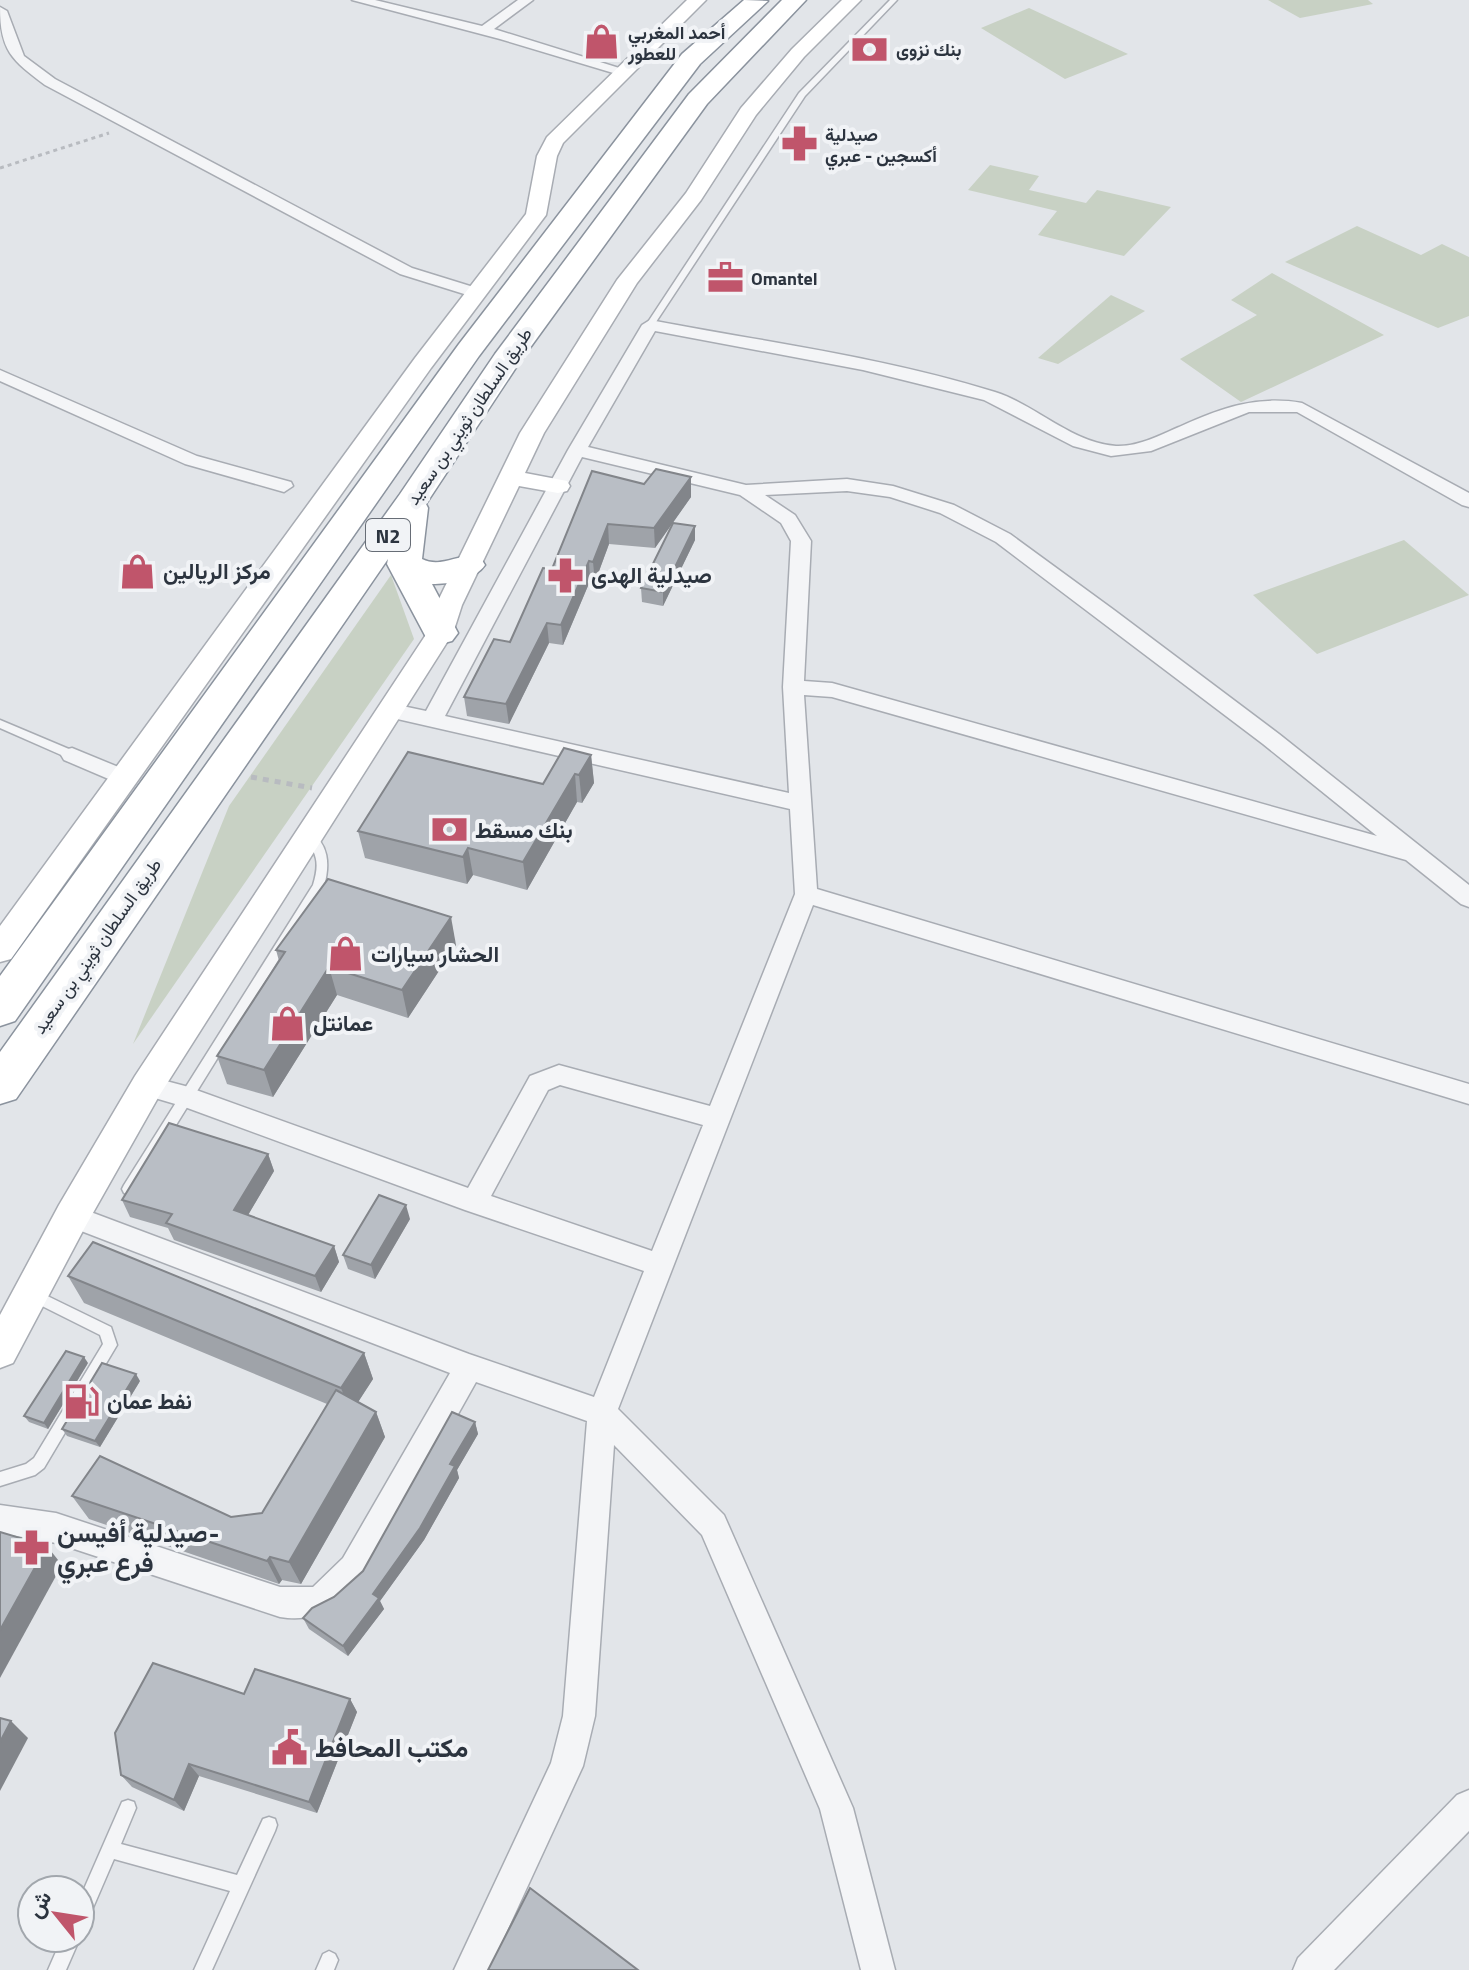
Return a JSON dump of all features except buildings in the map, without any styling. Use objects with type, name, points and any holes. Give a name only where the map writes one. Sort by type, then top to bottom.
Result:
[{"type":"highway","points":[[691,59],[744,0]]},
{"type":"highway","name":"طريق السلطان ثويني بن سعيد","points":[[0,1009],[469,350],[691,59],[758,0]]},
{"type":"highway","name":"طريق السلطان ثويني بن سعيد","points":[[0,1086],[413,499],[506,360],[698,99],[795,0]]},
{"type":"highway","points":[[413,499],[404,564],[440,633]]},
{"type":"highway","points":[[404,564],[427,575],[451,573],[468,565]]},
{"type":"street","points":[[359,0],[485,30],[625,72]]},
{"type":"street","points":[[485,30],[526,0]]},
{"type":"street","points":[[0,950],[536,215],[547,156],[554,141],[697,0]]},
{"type":"street","points":[[0,1351],[72,1216],[147,1086],[393,711],[440,633],[468,565],[532,433],[628,280],[694,196],[748,112],[798,53],[852,0]]},
{"type":"street","points":[[0,11],[13,48],[27,66],[406,271],[477,293]]},
{"type":"street","points":[[432,720],[577,450],[650,325],[947,384],[1002,400],[1084,443],[1111,451],[1138,450],[1251,405],[1276,402],[1302,408],[1469,501]]},
{"type":"street","points":[[0,375],[191,460],[284,486]]},
{"type":"street","points":[[577,450],[746,491],[832,485],[893,492],[947,509],[1003,538],[1271,739],[1469,898]]},
{"type":"street","points":[[509,477],[558,486]]},
{"type":"street","points":[[471,1970],[567,1766],[579,1716],[602,1413],[806,894],[793,687],[801,541],[788,519],[746,491]]},
{"type":"street","points":[[793,687],[832,690],[1416,855]]},
{"type":"street","points":[[393,711],[799,803]]},
{"type":"street","points":[[72,755],[125,778]]},
{"type":"street","points":[[806,894],[1469,1094]]},
{"type":"street","points":[[474,1202],[539,1083],[548,1077],[559,1075],[717,1118]]},
{"type":"street","points":[[147,1086],[185,1096],[474,1202],[660,1265]]},
{"type":"street","points":[[72,1216],[469,1367],[602,1413],[713,1525],[836,1808],[878,1970]]},
{"type":"street","points":[[0,1519],[56,1528],[280,1602],[296,1606],[314,1603],[331,1596],[354,1569],[469,1367]]},
{"type":"street","points":[[1310,1970],[1469,1807]]},
{"type":"lane","points":[[650,325],[802,95],[894,0]]},
{"type":"lane","points":[[0,724],[72,755]]},
{"type":"lane","points":[[129,1189],[318,886],[325,867],[322,849],[309,835]]},
{"type":"lane","points":[[0,1479],[30,1470],[39,1463],[110,1345],[106,1331],[32,1295]]},
{"type":"lane","points":[[96,1881],[128,1808]]},
{"type":"lane","points":[[203,1970],[269,1825]]},
{"type":"lane","points":[[110,1849],[241,1885]]},
{"type":"path","points":[[0,168],[132,125]]},
{"type":"path","points":[[220,772],[336,795]]},
{"type":"shaded area","points":[[1268,0],[1368,0],[1373,4],[1300,18]]},
{"type":"shaded area","points":[[1029,8],[1128,54],[1065,79],[981,28]]},
{"type":"shaded area","points":[[990,165],[1039,176],[1029,190],[1086,203],[1097,190],[1171,207],[1124,256],[1038,235],[1057,211],[968,190]]},
{"type":"shaded area","points":[[1357,226],[1421,255],[1442,244],[1469,257],[1469,316],[1438,328],[1285,262]]},
{"type":"shaded area","points":[[1272,273],[1384,335],[1241,402],[1180,359],[1257,315],[1231,300]]},
{"type":"shaded area","points":[[1111,295],[1145,311],[1058,364],[1038,358]]},
{"type":"shaded area","points":[[1404,540],[1469,595],[1317,654],[1253,595]]},
{"type":"shaded area","points":[[391,575],[414,639],[133,1044],[229,806]]},
{"type":"place","name":"أحمد المغربي للعطور","points":[[602,42]]},
{"type":"place","name":"بنك نزوى","points":[[870,49]]},
{"type":"place","name":"صيدلية أكسجين - عبري","points":[[799,144]]},
{"type":"place","name":"Omantel","points":[[725,278]]},
{"type":"place","name":"مركز الريالين","points":[[137,571]]},
{"type":"place","name":"صيدلية الهدى","points":[[565,575]]},
{"type":"place","name":"بنك مسقط","points":[[449,830]]},
{"type":"place","name":"الحشار سيارات","points":[[345,954]]},
{"type":"place","name":"عمانتل","points":[[287,1023]]},
{"type":"place","name":"نفط عمان","points":[[81,1401]]},
{"type":"place","name":"صيدلية أفيسن- فرع عبري","points":[[31,1547]]},
{"type":"place","name":"مكتب المحافط","points":[[289,1747]]}]
